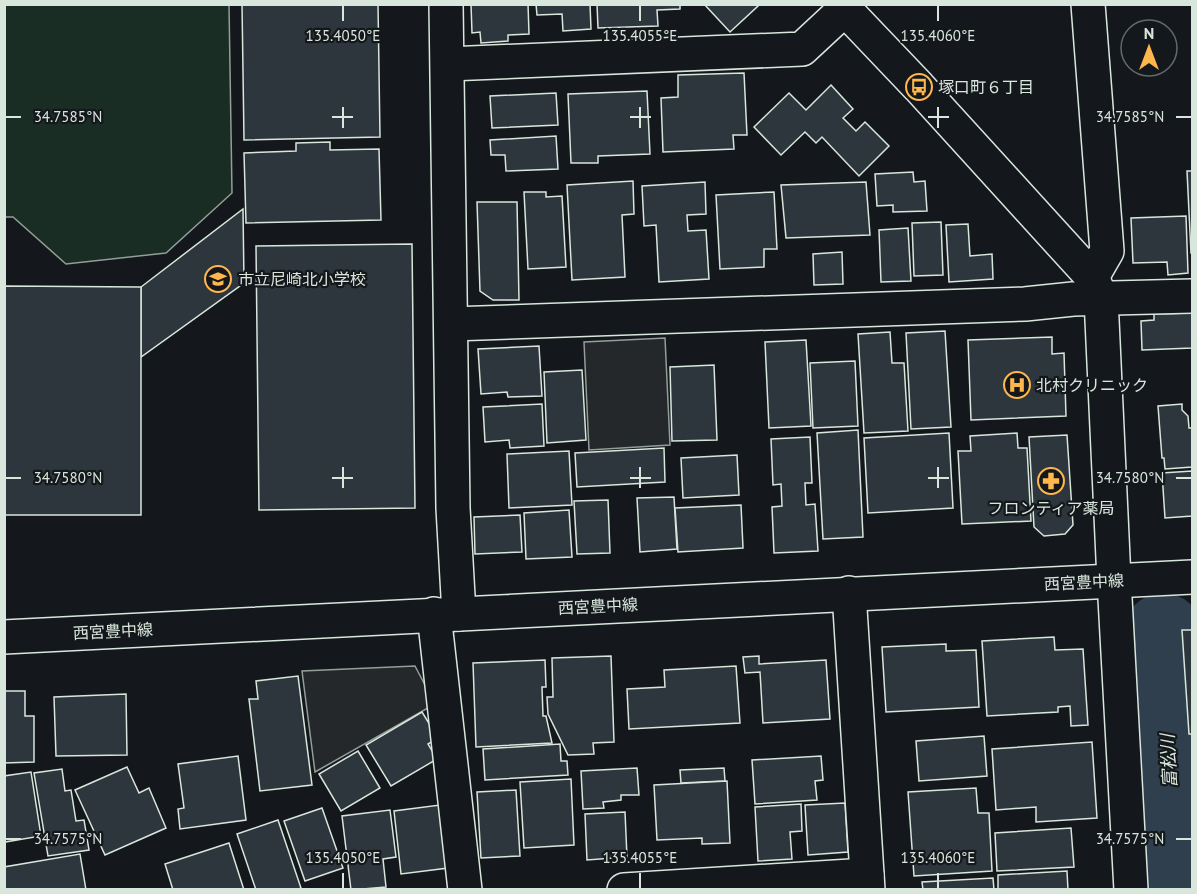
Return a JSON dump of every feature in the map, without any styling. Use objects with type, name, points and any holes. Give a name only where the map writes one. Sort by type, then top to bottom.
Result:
[{"type":"street","points":[[446,4],[453,508],[447,614],[465,890]]},
{"type":"street","points":[[1088,4],[1107,251],[1097,287],[1131,890]]},
{"type":"street","points":[[448,64],[828,22],[919,87],[1097,287]]},
{"type":"street","points":[[451,324],[1025,304],[1097,287],[1192,296]]},
{"type":"street","name":"西宮豊中線","points":[[4,636],[1192,577]]},
{"type":"street","points":[[624,890],[867,883],[849,593]]},
{"type":"green space","points":[[4,5],[229,5],[232,193],[166,253],[66,264],[13,217],[5,217]]},
{"type":"shaded area","points":[[665,338],[670,445],[589,450],[584,342]]},
{"type":"shaded area","points":[[415,666],[435,704],[315,772],[302,671]]},
{"type":"building","points":[[242,4],[378,4],[380,137],[244,140]]},
{"type":"building","points":[[471,4],[528,4],[529,34],[508,35],[508,41],[481,43],[480,32],[472,33]]},
{"type":"building","points":[[536,4],[590,4],[591,29],[563,31],[562,14],[537,15]]},
{"type":"building","points":[[597,4],[680,4],[680,9],[657,10],[658,26],[598,28]]},
{"type":"building","points":[[704,4],[757,4],[758,6],[730,32]]},
{"type":"building","points":[[744,73],[747,135],[733,135],[734,149],[663,152],[661,98],[678,97],[678,75]]},
{"type":"building","points":[[831,85],[853,109],[843,118],[856,131],[865,122],[889,146],[859,176],[822,137],[816,143],[805,132],[781,155],[754,127],[789,93],[806,110]]},
{"type":"building","points":[[647,91],[650,154],[598,156],[598,163],[571,163],[568,94]]},
{"type":"building","points":[[556,93],[558,125],[492,128],[490,96]]},
{"type":"building","points":[[556,136],[558,169],[506,171],[505,155],[491,155],[490,140]]},
{"type":"building","points":[[330,142],[330,150],[379,149],[381,220],[246,223],[244,153],[296,151],[296,143]]},
{"type":"building","points":[[1187,171],[1192,171],[1192,253],[1191,253]]},
{"type":"building","points":[[913,172],[914,182],[925,181],[927,211],[893,212],[893,205],[877,206],[875,174]]},
{"type":"building","points":[[633,181],[634,214],[622,215],[625,277],[572,280],[567,185]]},
{"type":"building","points":[[705,182],[706,214],[687,215],[688,231],[706,230],[709,279],[659,282],[656,225],[644,226],[642,186]]},
{"type":"building","points":[[866,182],[870,235],[786,238],[781,185]]},
{"type":"building","points":[[524,192],[546,192],[546,197],[562,196],[566,267],[528,269]]},
{"type":"building","points":[[774,192],[777,249],[764,249],[764,267],[720,269],[716,195]]},
{"type":"building","points":[[477,202],[517,202],[519,300],[493,300],[480,291]]},
{"type":"building","points":[[243,209],[244,283],[141,357],[141,287]]},
{"type":"building","points":[[1186,216],[1188,273],[1168,275],[1167,262],[1133,263],[1131,218]]},
{"type":"building","points":[[941,222],[943,275],[914,276],[912,223]]},
{"type":"building","points":[[968,224],[970,256],[992,254],[993,279],[949,282],[946,225]]},
{"type":"building","points":[[908,228],[911,281],[881,282],[879,230]]},
{"type":"building","points":[[412,244],[415,508],[259,510],[256,246]]},
{"type":"building","points":[[842,252],[843,284],[814,285],[813,254]]},
{"type":"building","points":[[4,286],[141,287],[141,515],[4,515]]},
{"type":"building","points":[[1192,313],[1192,348],[1142,350],[1141,321],[1154,320],[1154,314]]},
{"type":"building","points":[[945,331],[951,427],[911,429],[906,333]]},
{"type":"building","points":[[890,332],[892,363],[904,363],[908,431],[864,433],[858,334]]},
{"type":"building","name":"北村クリニック","points":[[1052,337],[1052,354],[1064,353],[1066,416],[971,420],[968,340]]},
{"type":"building","points":[[806,340],[811,426],[769,428],[765,342]]},
{"type":"building","points":[[539,346],[542,396],[508,397],[507,392],[481,394],[478,349]]},
{"type":"building","points":[[855,361],[858,426],[813,428],[810,363]]},
{"type":"building","points":[[714,365],[717,440],[672,441],[670,367]]},
{"type":"building","points":[[582,370],[586,440],[547,443],[544,372]]},
{"type":"building","points":[[542,404],[544,446],[510,448],[509,440],[485,442],[483,407]]},
{"type":"building","points":[[1182,404],[1182,410],[1188,416],[1189,428],[1192,428],[1192,467],[1165,469],[1158,406]]},
{"type":"building","points":[[858,430],[863,537],[823,539],[817,433]]},
{"type":"building","points":[[949,433],[953,508],[868,513],[864,438]]},
{"type":"building","points":[[1017,433],[1018,448],[1027,448],[1031,521],[962,524],[958,451],[971,451],[970,436]]},
{"type":"building","name":"フロンティア薬局","points":[[1067,435],[1073,525],[1065,534],[1044,536],[1034,527],[1029,437]]},
{"type":"building","points":[[810,437],[812,483],[805,483],[806,505],[815,504],[818,551],[774,553],[772,507],[782,506],[781,484],[773,485],[771,439]]},
{"type":"building","points":[[664,448],[665,482],[577,487],[575,453]]},
{"type":"building","points":[[569,451],[572,505],[509,508],[507,454]]},
{"type":"building","points":[[737,455],[739,495],[683,498],[681,458]]},
{"type":"building","points":[[1192,471],[1192,516],[1165,518],[1162,473]]},
{"type":"building","points":[[674,497],[677,549],[640,552],[637,498]]},
{"type":"building","points":[[608,500],[610,553],[577,554],[574,501]]},
{"type":"building","points":[[741,505],[743,548],[678,552],[675,508]]},
{"type":"building","points":[[569,510],[572,557],[526,559],[524,513]]},
{"type":"building","points":[[520,515],[522,552],[475,554],[474,517]]},
{"type":"building","points":[[1182,630],[1192,630],[1192,734],[1189,734]]},
{"type":"building","points":[[1054,637],[1055,650],[1083,649],[1088,725],[1071,726],[1070,706],[1058,707],[1058,712],[987,716],[982,641]]},
{"type":"building","points":[[946,644],[946,651],[976,650],[979,707],[886,712],[882,647]]},
{"type":"building","points":[[611,656],[614,742],[593,743],[594,754],[568,755],[548,714],[547,697],[553,697],[552,658]]},
{"type":"building","points":[[759,656],[759,664],[826,660],[830,719],[763,723],[760,672],[745,673],[743,657]]},
{"type":"building","points":[[545,660],[546,687],[542,687],[543,716],[546,716],[552,743],[476,747],[473,663]]},
{"type":"building","points":[[736,666],[740,723],[629,729],[627,689],[665,687],[664,670]]},
{"type":"building","points":[[298,676],[312,785],[260,791],[249,699],[258,699],[256,681]]},
{"type":"building","points":[[4,691],[25,691],[25,716],[34,716],[34,762],[4,763]]},
{"type":"building","points":[[126,694],[127,755],[56,756],[54,697]]},
{"type":"building","points":[[422,712],[438,738],[428,744],[437,759],[391,786],[366,745]]},
{"type":"building","points":[[984,736],[987,776],[919,781],[916,741]]},
{"type":"building","points":[[1092,742],[1097,818],[1036,822],[1036,807],[996,810],[992,749]]},
{"type":"building","points":[[560,744],[561,761],[567,761],[568,775],[485,780],[483,749]]},
{"type":"building","points":[[358,751],[380,788],[341,811],[319,774]]},
{"type":"building","points":[[238,756],[246,820],[180,829],[178,809],[184,808],[178,764]]},
{"type":"building","points":[[821,756],[823,780],[815,781],[817,800],[755,804],[752,760]]},
{"type":"building","points":[[127,767],[139,793],[149,788],[166,828],[105,855],[75,790]]},
{"type":"building","points":[[637,768],[639,795],[621,795],[621,800],[603,802],[604,808],[583,809],[581,771]]},
{"type":"building","points":[[724,768],[725,781],[681,783],[680,770]]},
{"type":"building","points":[[62,769],[65,791],[71,790],[76,821],[84,820],[89,850],[48,856],[34,773]]},
{"type":"building","points":[[31,772],[41,836],[5,842],[4,776]]},
{"type":"building","points":[[571,779],[574,845],[524,848],[520,782]]},
{"type":"building","points":[[727,781],[730,843],[702,844],[702,838],[657,840],[654,785]]},
{"type":"building","points":[[976,788],[978,813],[989,813],[992,871],[914,876],[908,792]]},
{"type":"building","points":[[516,790],[520,856],[481,858],[477,792]]},
{"type":"building","points":[[845,803],[848,852],[808,855],[805,805]]},
{"type":"building","points":[[801,804],[802,831],[790,832],[792,859],[758,861],[755,807]]},
{"type":"building","points":[[440,805],[448,868],[401,874],[394,811]]},
{"type":"building","points":[[322,808],[343,868],[305,881],[284,821]]},
{"type":"building","points":[[390,810],[396,857],[383,859],[386,887],[351,890],[342,816]]},
{"type":"building","points":[[625,812],[627,857],[587,860],[585,814]]},
{"type":"building","points":[[278,820],[301,888],[256,890],[237,834]]},
{"type":"building","points":[[1071,828],[1074,867],[997,871],[995,833]]},
{"type":"building","points":[[229,843],[244,890],[173,890],[165,864]]},
{"type":"building","points":[[80,854],[86,890],[4,890],[4,867]]},
{"type":"building","points":[[1067,871],[1068,890],[998,890],[998,875]]},
{"type":"building","points":[[993,878],[994,890],[923,890],[922,882]]},
{"type":"waterway","name":"富松川","points":[[1163,632],[1176,890]]},
{"type":"place","name":"塚口町６丁目","points":[[919,87]]},
{"type":"place","name":"市立尼崎北小学校","points":[[218,279]]},
{"type":"place","name":"北村クリニック","points":[[1017,385]]},
{"type":"place","name":"フロンティア薬局","points":[[1051,481]]}]
